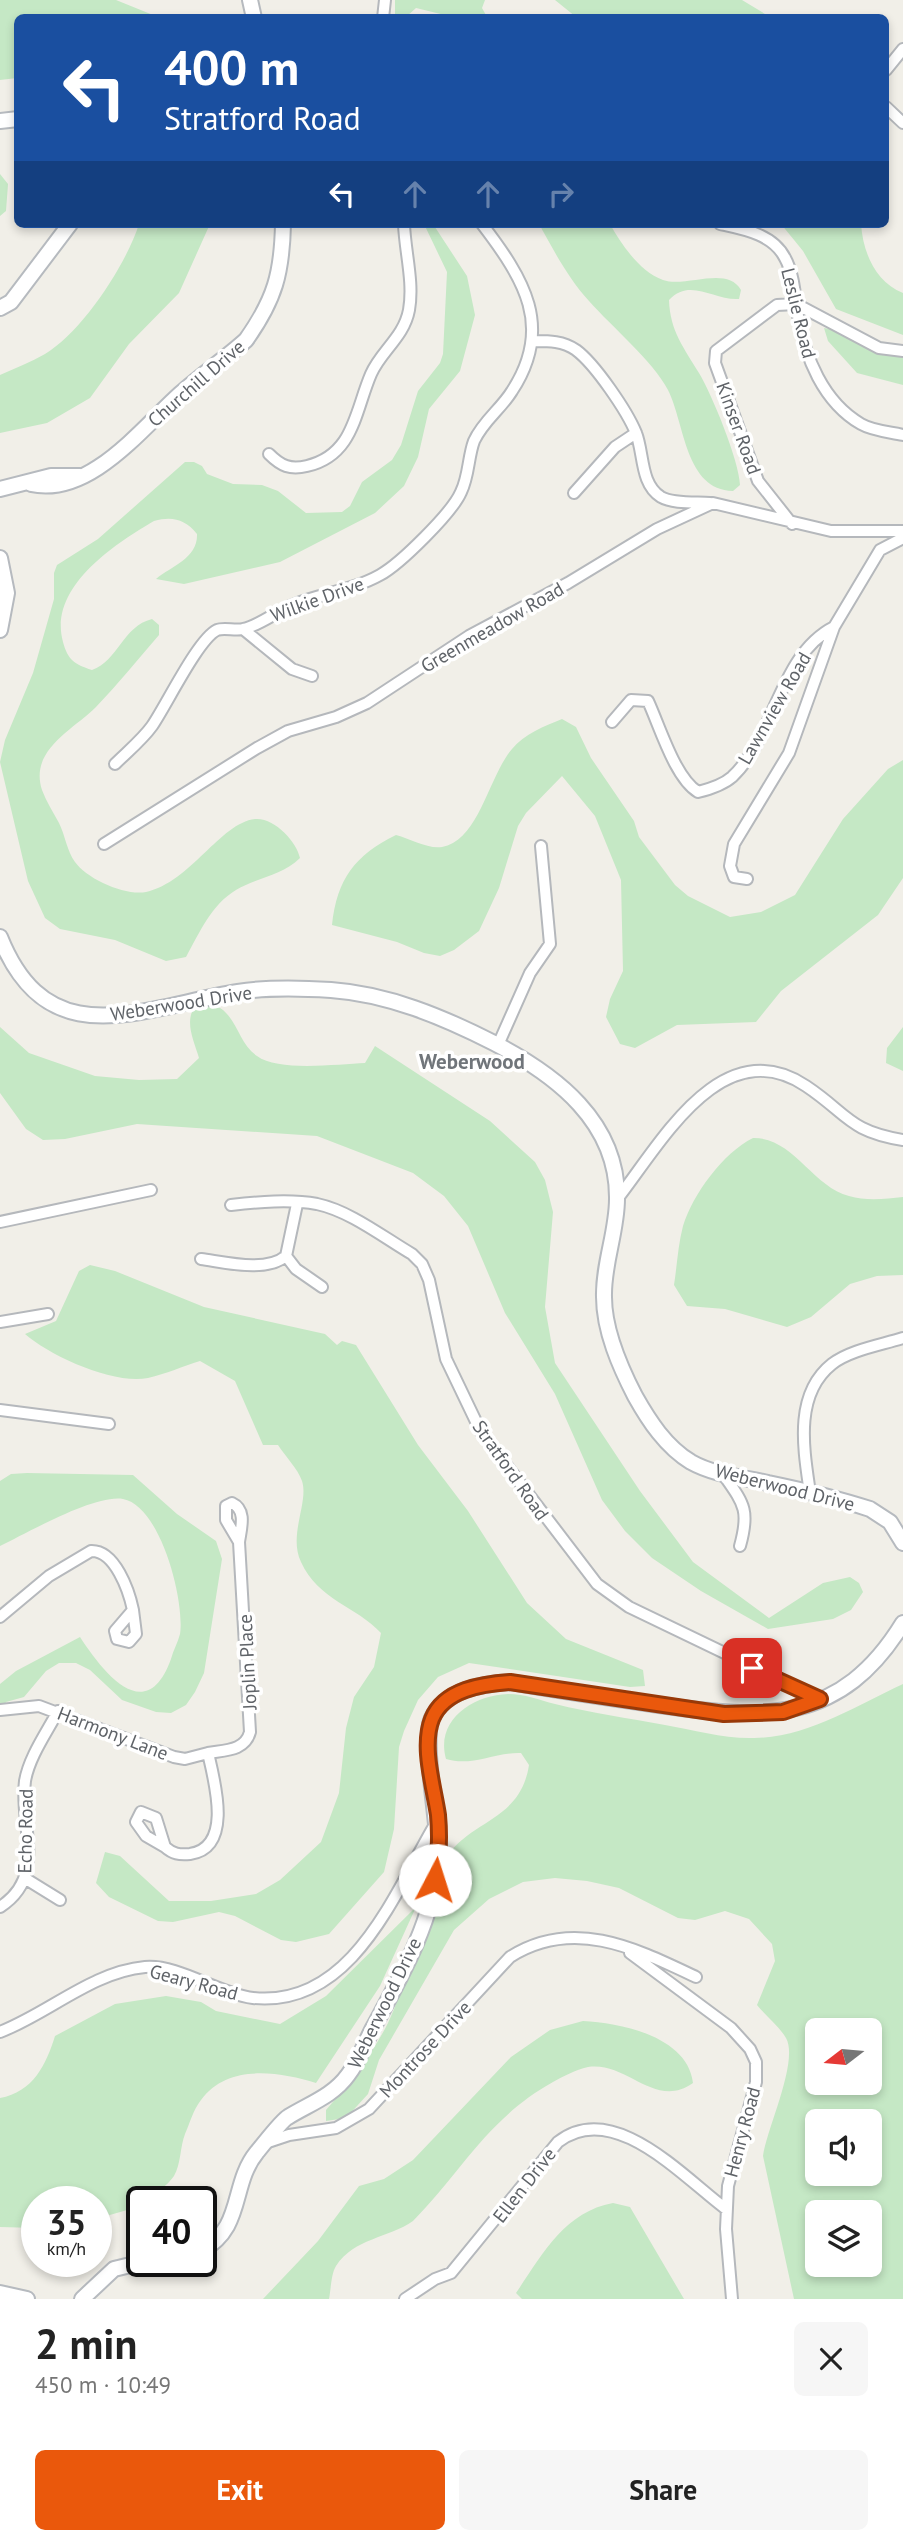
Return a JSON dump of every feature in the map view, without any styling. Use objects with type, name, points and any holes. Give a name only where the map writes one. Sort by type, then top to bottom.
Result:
[{"type":"street","points":[[889,66],[903,49]]},
{"type":"street","points":[[889,110],[903,123]]},
{"type":"street","points":[[0,308],[11,302],[67,228]]},
{"type":"street","name":"Churchill Drive","points":[[0,489],[31,484],[51,477],[80,476],[97,469],[246,340],[265,313],[278,284],[283,228]]},
{"type":"street","points":[[269,454],[286,467],[296,468],[329,457],[345,442],[356,421],[372,372],[402,331],[409,309],[404,228]]},
{"type":"street","name":"Wilkie Drive","points":[[115,764],[150,729],[204,641],[218,629],[243,629],[295,604],[351,588],[384,573],[450,512],[463,490],[474,442],[488,418],[510,394],[527,367],[534,341],[533,318],[522,287],[485,228]]},
{"type":"street","name":"Leslie Road","points":[[737,228],[754,232],[774,244],[785,257],[802,340],[814,371],[837,407],[863,425],[903,435]]},
{"type":"street","points":[[796,304],[879,348],[903,351]]},
{"type":"street","name":"Kinser Road","points":[[792,524],[758,481],[715,363],[716,351],[777,305],[796,304]]},
{"type":"street","points":[[534,341],[557,341],[576,350],[623,405],[636,433],[645,473],[653,489],[663,498],[713,503],[792,524],[831,531],[903,531]]},
{"type":"street","points":[[574,493],[615,447],[636,433]]},
{"type":"street","name":"Greenmeadow Road","points":[[104,844],[257,748],[288,731],[336,717],[367,703],[469,636],[568,583],[657,529],[713,503]]},
{"type":"street","name":"Lawnview Road","points":[[747,879],[734,877],[730,866],[734,844],[789,753],[834,627],[880,550],[903,538]]},
{"type":"street","points":[[0,558],[7,593],[0,630]]},
{"type":"street","name":"Lawnview Road","points":[[612,722],[631,700],[648,701],[683,779],[698,792],[716,787],[732,777],[746,760],[799,660],[820,634],[834,627]]},
{"type":"street","points":[[243,629],[292,669],[312,676]]},
{"type":"street","points":[[498,1045],[530,973],[550,944],[541,846]]},
{"type":"street","name":"Weberwood Drive","points":[[0,937],[10,962],[27,988],[50,1006],[76,1015],[108,1016],[243,991],[333,990],[392,1000],[452,1021],[498,1045],[569,1090],[597,1126],[611,1161],[618,1198],[604,1300],[609,1331],[623,1373],[644,1413],[662,1438],[690,1462],[723,1474],[870,1509],[890,1522],[903,1543]]},
{"type":"street","points":[[618,1198],[694,1100],[730,1078],[750,1071],[779,1071],[809,1088],[857,1128],[876,1136],[903,1140]]},
{"type":"street","points":[[0,1222],[151,1191]]},
{"type":"street","points":[[201,1259],[265,1264],[279,1262],[286,1256],[297,1204]]},
{"type":"street","name":"Stratford Road","points":[[230,1205],[316,1204],[335,1210],[412,1254],[422,1264],[429,1280],[446,1359],[481,1432],[597,1584],[629,1607],[820,1699]]},
{"type":"street","points":[[286,1256],[296,1269],[322,1287]]},
{"type":"street","points":[[0,1321],[48,1314]]},
{"type":"street","points":[[810,1493],[803,1447],[806,1405],[818,1380],[832,1364],[903,1338]]},
{"type":"street","points":[[0,1410],[109,1424]]},
{"type":"street","points":[[723,1474],[739,1497],[747,1520],[740,1546]]},
{"type":"street","name":"Joplin Place","points":[[208,1754],[238,1748],[248,1739],[250,1732],[239,1542]]},
{"type":"street","points":[[0,1617],[49,1576],[91,1551],[98,1551],[108,1558],[130,1596],[132,1610]]},
{"type":"street","name":"Weberwood Drive","points":[[268,2142],[285,2118],[319,2102],[348,2076],[398,1982],[432,1898],[438,1862],[438,1818],[428,1734],[432,1717],[448,1699],[465,1689],[510,1682],[724,1714],[783,1712],[820,1699],[848,1685],[873,1667],[903,1623]]},
{"type":"street","name":"Harmony Lane","points":[[0,1710],[39,1706],[174,1757],[185,1759],[208,1754]]},
{"type":"street","name":"Echo Road","points":[[0,1907],[15,1896],[26,1879],[26,1777],[58,1711]]},
{"type":"street","points":[[165,1847],[176,1854],[190,1854],[204,1851],[213,1841],[216,1800],[208,1754]]},
{"type":"street","name":"Geary Road","points":[[0,2032],[27,2022],[118,1970],[149,1966],[251,1998],[284,1997],[316,1988],[343,1967],[382,1920],[438,1818]]},
{"type":"street","points":[[26,1879],[60,1900]]},
{"type":"street","name":"Montrose Drive","points":[[268,2142],[289,2135],[336,2128],[369,2109],[517,1953],[540,1942],[562,1937],[580,1937],[650,1956],[696,1977]]},
{"type":"street","name":"Henry Road","points":[[619,1946],[722,2020],[745,2041],[754,2055],[756,2082],[730,2177],[726,2209],[732,2299]]},
{"type":"street","name":"Ellen Drive","points":[[405,2299],[435,2279],[451,2273],[558,2142],[569,2133],[585,2128],[608,2129],[628,2136],[726,2209]]},
{"type":"street","points":[[217,2238],[226,2230],[252,2158],[268,2142]]},
{"type":"street","points":[[82,2299],[114,2269],[126,2266]]},
{"type":"street","points":[[0,2293],[27,2299]]},
{"type":"green space","points":[[0,0],[116,0],[151,14],[14,14],[14,78],[0,80]]},
{"type":"green space","points":[[395,0],[485,0],[482,8],[485,14],[441,14],[416,8],[409,14],[395,14]]},
{"type":"green space","points":[[555,0],[742,0],[765,14],[572,14]]},
{"type":"green space","points":[[0,174],[8,184],[6,211],[0,216]]},
{"type":"green space","points":[[138,228],[208,228],[179,293],[129,344],[90,398],[47,423],[0,433],[0,375],[45,354],[73,330],[101,296]]},
{"type":"green space","points":[[426,228],[436,228],[467,276],[475,315],[460,371],[429,409],[418,457],[404,486],[375,513],[280,562],[184,584],[156,579],[189,555],[197,534],[178,520],[154,521],[103,556],[74,586],[65,604],[61,622],[67,653],[76,663],[92,670],[101,666],[142,623],[152,619],[159,625],[159,635],[96,707],[56,742],[42,763],[42,790],[59,823],[72,858],[81,868],[97,880],[117,889],[146,892],[177,877],[230,831],[255,819],[270,822],[284,832],[300,858],[285,869],[227,896],[207,920],[186,957],[166,961],[115,940],[60,929],[45,918],[28,881],[0,762],[5,740],[33,673],[54,599],[54,573],[57,565],[98,539],[185,462],[194,462],[202,466],[207,474],[233,484],[262,485],[278,491],[306,513],[342,512],[350,506],[362,482],[392,460],[401,445],[418,391],[440,363],[443,354],[447,272]]},
{"type":"green space","points":[[541,228],[612,228],[632,256],[647,271],[663,280],[672,282],[726,279],[741,290],[739,299],[685,290],[669,300],[675,330],[704,383],[730,444],[740,485],[733,491],[717,488],[705,480],[689,453],[674,404],[661,379],[581,292]]},
{"type":"green space","points":[[784,228],[862,228],[864,245],[872,265],[885,282],[903,293],[903,335],[836,309],[803,251]]},
{"type":"green space","points":[[824,328],[845,332],[881,355],[903,356],[903,385],[857,373],[828,341]]},
{"type":"green space","points":[[562,719],[576,727],[591,758],[634,821],[639,837],[675,885],[688,896],[730,917],[761,912],[795,895],[843,819],[888,769],[903,760],[903,878],[878,915],[781,991],[756,1022],[677,1025],[635,1048],[620,1044],[606,1017],[610,999],[623,971],[621,880],[595,816],[562,776],[526,813],[518,826],[499,888],[479,931],[454,950],[440,956],[424,953],[397,942],[332,925],[338,894],[350,870],[369,851],[396,835],[431,847],[442,847],[455,842],[474,820],[512,749],[529,735]]},
{"type":"green space","points":[[206,1003],[224,1011],[250,1050],[267,1061],[293,1066],[365,1063],[375,1046],[490,1121],[535,1162],[545,1180],[553,1212],[545,1307],[555,1363],[640,1491],[693,1562],[769,1618],[823,1583],[850,1577],[859,1583],[863,1592],[851,1610],[833,1619],[768,1629],[701,1591],[652,1558],[625,1531],[602,1500],[555,1394],[505,1313],[468,1226],[444,1196],[413,1173],[317,1136],[137,1124],[65,1139],[43,1140],[26,1129],[0,1093],[0,1027],[29,1053],[95,1076],[139,1080],[177,1079],[199,1058],[190,1018],[195,1006]]},
{"type":"green space","points":[[903,1027],[903,1071],[886,1063],[887,1048]]},
{"type":"green space","points":[[753,1138],[780,1145],[836,1191],[855,1198],[903,1197],[903,1275],[877,1276],[850,1284],[811,1317],[787,1327],[725,1309],[687,1306],[674,1285],[683,1226],[694,1201],[710,1176],[731,1154]]},
{"type":"green space","points":[[90,1265],[115,1271],[204,1307],[325,1334],[337,1345],[342,1341],[356,1345],[418,1445],[468,1511],[527,1603],[566,1639],[643,1670],[645,1686],[630,1687],[469,1663],[438,1677],[418,1700],[399,1747],[394,1829],[384,1872],[329,1934],[296,1942],[281,1940],[235,1916],[219,1912],[173,1922],[158,1921],[109,1897],[96,1883],[105,1852],[120,1856],[169,1901],[211,1901],[256,1894],[280,1880],[321,1842],[339,1793],[346,1728],[354,1697],[374,1667],[381,1633],[327,1594],[308,1575],[301,1562],[297,1541],[303,1499],[302,1481],[278,1445],[263,1445],[235,1381],[200,1361],[148,1378],[118,1377],[83,1367],[50,1351],[25,1334],[56,1321],[79,1271]]},
{"type":"green space","points":[[11,1474],[133,1475],[177,1514],[216,1541],[222,1559],[204,1673],[186,1705],[171,1713],[156,1712],[122,1700],[90,1670],[76,1663],[59,1663],[46,1671],[24,1697],[6,1702],[0,1717],[0,1684],[16,1671],[80,1637],[112,1678],[137,1692],[149,1690],[161,1679],[180,1634],[179,1600],[168,1557],[149,1519],[137,1505],[123,1499],[96,1502],[0,1546],[0,1481]]},
{"type":"green space","points":[[903,1684],[903,2299],[794,2299],[763,2156],[781,2095],[789,2049],[780,2029],[757,2005],[775,1961],[772,1944],[749,1919],[725,1911],[695,1920],[678,1918],[619,1888],[555,1878],[523,1882],[489,1899],[454,1930],[379,2060],[368,2094],[346,2118],[326,2121],[326,2110],[360,2068],[388,2023],[408,1973],[444,1861],[466,1836],[504,1810],[524,1784],[529,1765],[521,1753],[465,1761],[446,1759],[446,1733],[460,1712],[482,1699],[514,1694],[709,1734],[754,1738],[794,1732]]},
{"type":"green space","points":[[416,1907],[380,1986],[316,2083],[255,2073],[225,2080],[212,2088],[196,2108],[183,2139],[174,2176],[164,2186],[126,2186],[126,2210],[112,2214],[112,2186],[21,2186],[21,2228],[0,2227],[0,2098],[21,2090],[30,2083],[42,2067],[55,2036],[115,2004],[166,1996],[201,2002],[216,2011],[280,2024],[326,1996]]},
{"type":"green space","points":[[583,2021],[634,2029],[666,2044],[679,2054],[688,2067],[693,2083],[679,2090],[666,2091],[602,2067],[588,2067],[565,2075],[530,2096],[493,2129],[413,2221],[362,2244],[343,2257],[334,2269],[329,2299],[263,2299],[318,2241],[359,2186],[384,2179],[413,2160],[511,2057],[550,2030]]},
{"type":"green space","points":[[613,2203],[630,2207],[684,2299],[522,2299],[516,2293],[545,2250],[568,2225],[596,2208]]},
{"type":"district","name":"Weberwood","points":[[472,1062]]},
{"type":"route","points":[[435,1880],[438,1862],[438,1818],[428,1734],[432,1717],[448,1699],[465,1689],[510,1682],[724,1714],[783,1712],[820,1699],[752,1668]]}]
